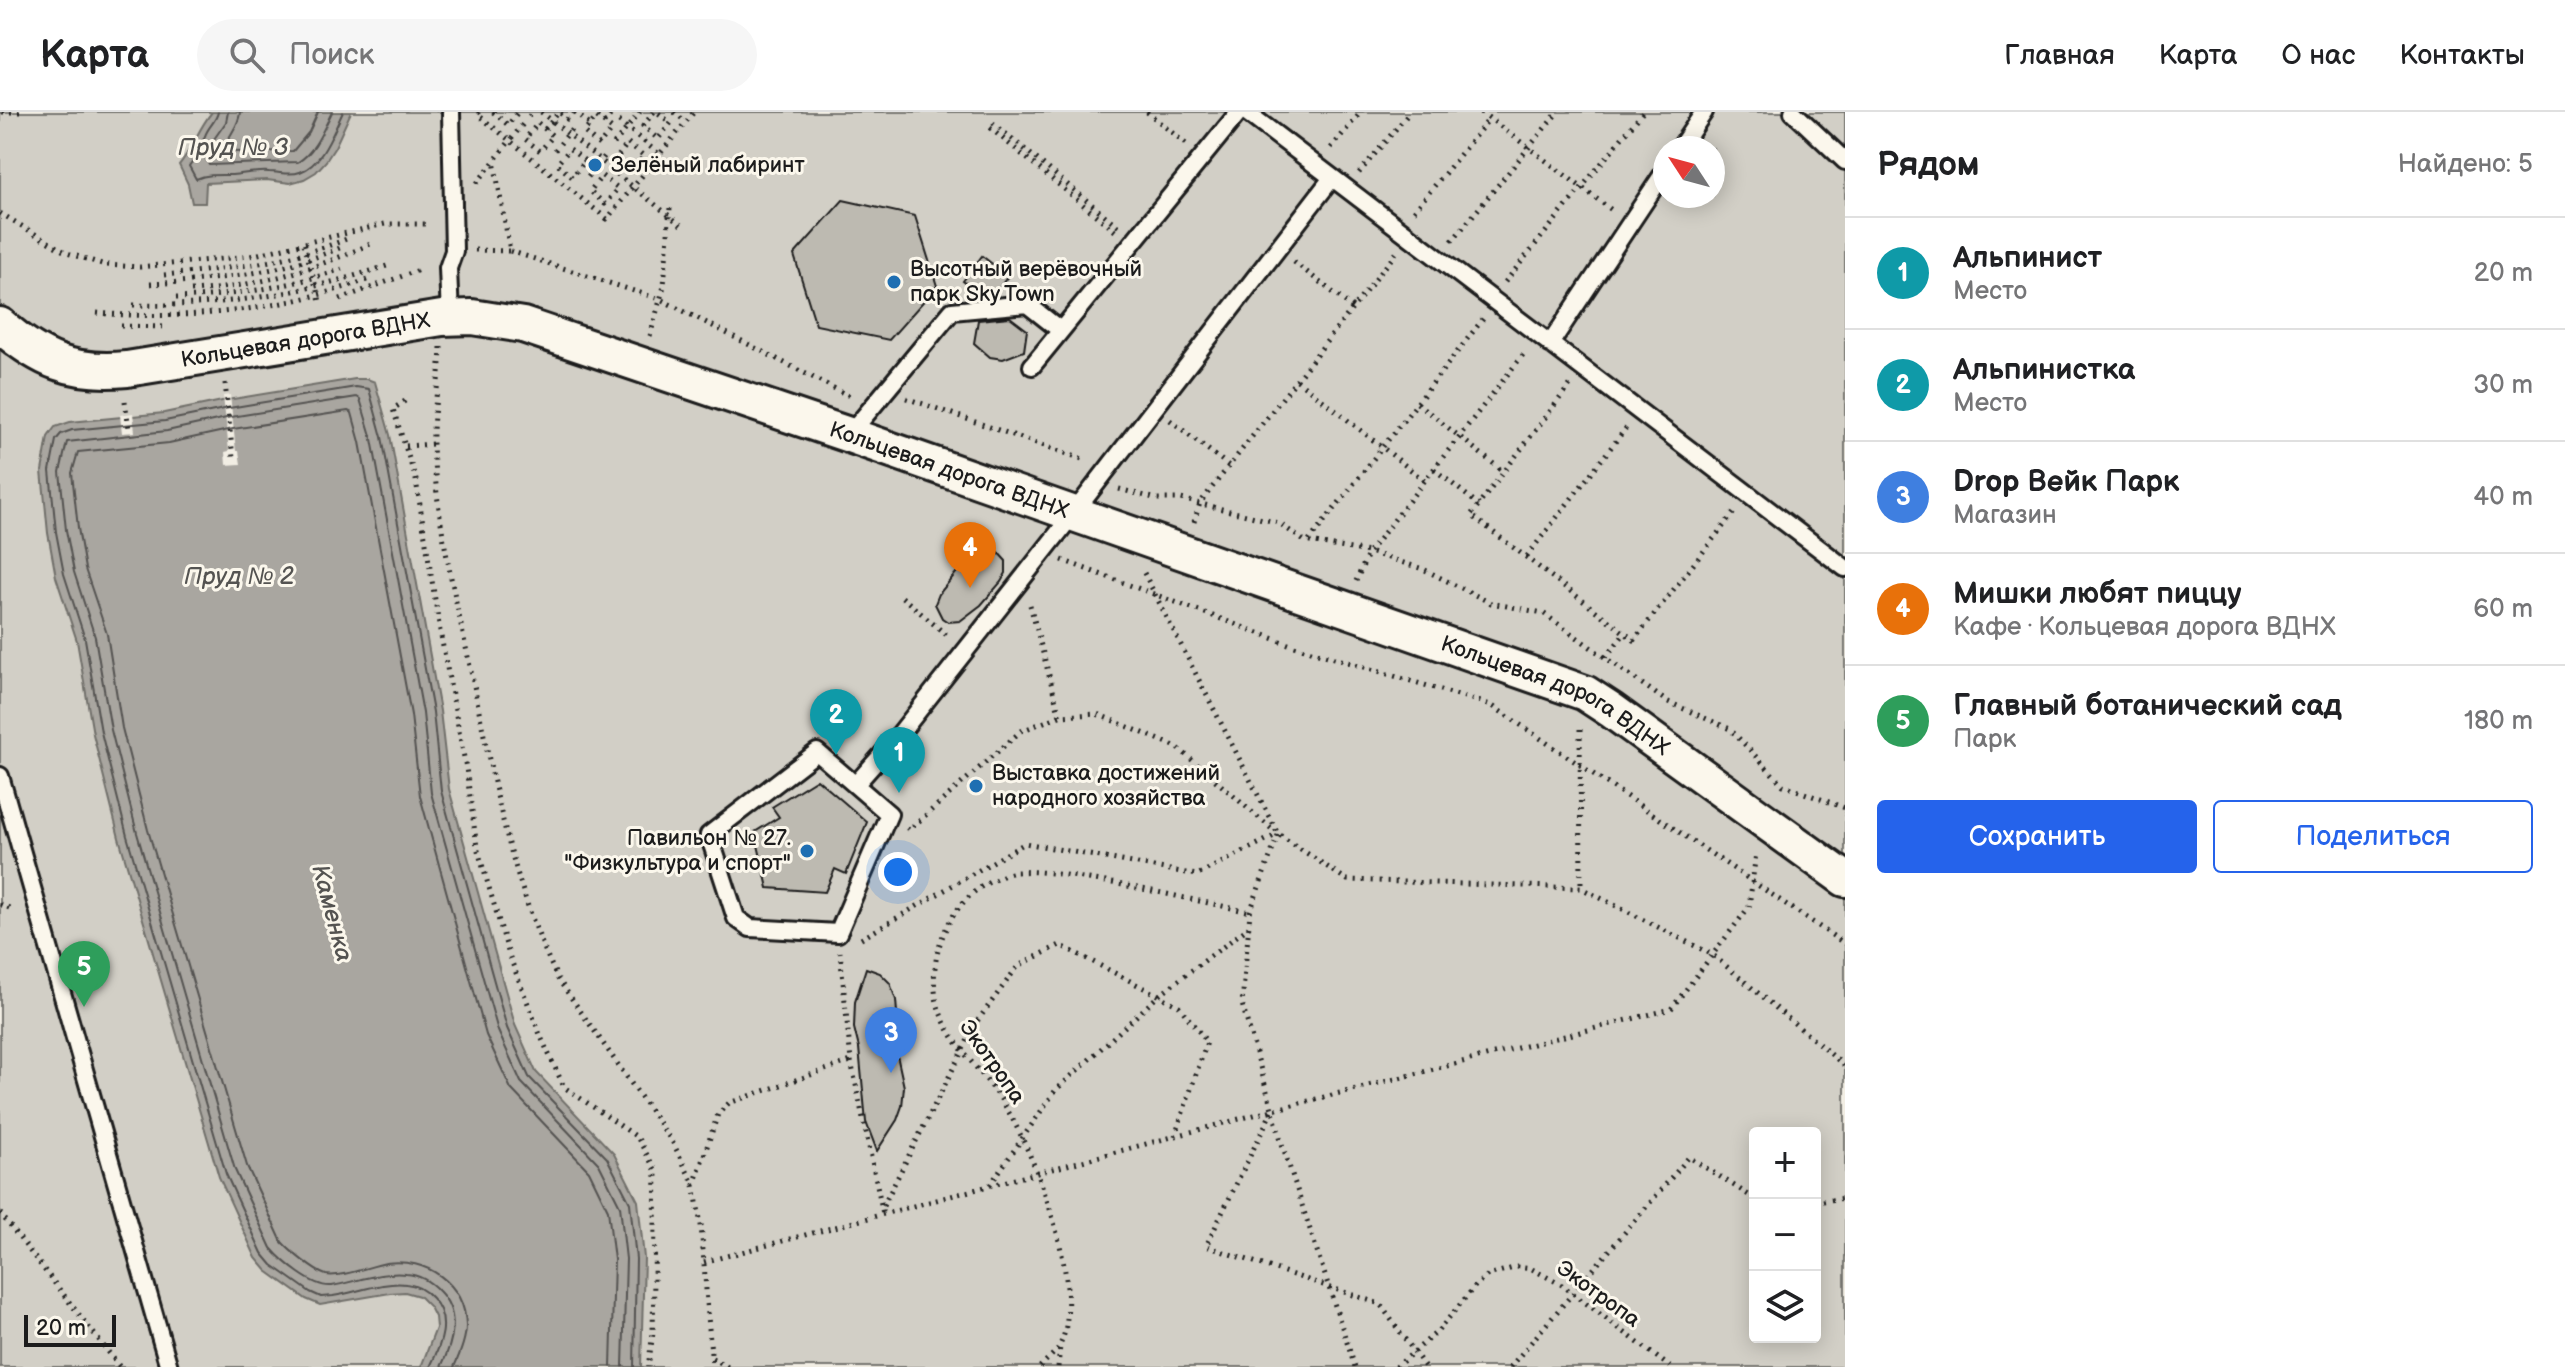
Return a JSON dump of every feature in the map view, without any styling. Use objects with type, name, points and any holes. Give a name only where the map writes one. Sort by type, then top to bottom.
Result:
[{"type":"street","name":"Кольцевая дорога ВДНХ","points":[[0,325],[45,358],[66,367],[98,371],[142,367],[446,317],[500,320],[523,325],[849,435],[1585,693],[1845,879]]},
{"type":"lane","points":[[446,317],[448,268],[454,251],[448,219],[451,112]]},
{"type":"lane","points":[[1032,366],[1239,112]]},
{"type":"lane","points":[[1246,112],[1845,568]]},
{"type":"lane","points":[[1688,136],[1704,112]]},
{"type":"lane","points":[[1793,112],[1845,161]]},
{"type":"lane","points":[[856,784],[895,740],[1073,515],[1332,178]]},
{"type":"lane","points":[[1544,339],[1653,189]]},
{"type":"lane","points":[[849,435],[952,311],[1027,304],[1060,330]]},
{"type":"lane","points":[[817,752],[856,784],[889,814],[838,933],[750,928],[736,918],[709,835],[817,752]]},
{"type":"lane","points":[[0,776],[169,1367]]},
{"type":"path","points":[[2,112],[20,112]]},
{"type":"path","points":[[479,112],[477,114],[607,219],[694,112]]},
{"type":"path","points":[[493,112],[508,125],[516,114],[531,131]]},
{"type":"path","points":[[541,112],[609,167]]},
{"type":"path","points":[[545,129],[559,112],[567,119],[573,112],[584,115],[590,125]]},
{"type":"path","points":[[614,144],[640,112],[649,119]]},
{"type":"path","points":[[674,112],[686,122]]},
{"type":"path","points":[[1147,112],[1203,157]]},
{"type":"path","points":[[1317,166],[1361,112]]},
{"type":"path","points":[[1347,189],[1410,112]]},
{"type":"path","points":[[1481,112],[1631,223]]},
{"type":"path","points":[[1439,259],[1558,112]]},
{"type":"path","points":[[1309,542],[1643,112]]},
{"type":"path","points":[[604,123],[611,113]]},
{"type":"path","points":[[660,113],[671,123],[658,139],[643,126],[649,119],[660,113]]},
{"type":"path","points":[[597,117],[612,129],[599,145],[584,132],[590,125],[597,117]]},
{"type":"path","points":[[494,127],[500,118]]},
{"type":"path","points":[[1193,525],[1200,503],[1353,308],[1489,119]]},
{"type":"path","points":[[619,121],[659,154]]},
{"type":"path","points":[[538,123],[553,136],[540,151],[525,139],[531,131],[538,123]]},
{"type":"path","points":[[0,213],[57,248],[95,263],[140,267],[250,256],[385,224],[448,219],[523,124]]},
{"type":"path","points":[[555,150],[575,125]]},
{"type":"path","points":[[991,126],[1133,243]]},
{"type":"path","points":[[664,131],[673,138]]},
{"type":"path","points":[[636,150],[650,132]]},
{"type":"path","points":[[606,137],[622,151]]},
{"type":"path","points":[[578,155],[591,139]]},
{"type":"path","points":[[547,143],[563,157]]},
{"type":"path","points":[[628,143],[644,156],[631,171],[616,159],[622,151],[628,143]]},
{"type":"path","points":[[526,153],[532,145]]},
{"type":"path","points":[[570,149],[585,161],[572,177],[557,164],[563,157],[570,149]]},
{"type":"path","points":[[588,177],[608,152]]},
{"type":"path","points":[[542,166],[549,158]]},
{"type":"path","points":[[494,160],[510,251]]},
{"type":"path","points":[[638,163],[646,170]]},
{"type":"path","points":[[610,182],[624,165]]},
{"type":"path","points":[[579,169],[596,184]]},
{"type":"path","points":[[558,179],[565,171]]},
{"type":"path","points":[[617,174],[681,225]]},
{"type":"path","points":[[602,176],[618,188],[605,204],[590,191],[596,184],[602,176]]},
{"type":"path","points":[[574,192],[581,184]]},
{"type":"path","points":[[612,196],[620,203]]},
{"type":"path","points":[[591,206],[597,197]]},
{"type":"path","points":[[641,364],[662,300],[670,208]]},
{"type":"path","points":[[164,275],[251,266],[349,238]]},
{"type":"path","points":[[191,298],[311,268],[375,242]]},
{"type":"path","points":[[304,244],[319,300]]},
{"type":"path","points":[[150,284],[253,274],[342,247]]},
{"type":"path","points":[[1277,249],[1353,308]]},
{"type":"path","points":[[454,251],[510,251],[662,300],[872,408]]},
{"type":"path","points":[[189,264],[193,318]]},
{"type":"path","points":[[176,298],[257,299],[316,287],[390,265]]},
{"type":"path","points":[[133,305],[277,287],[342,269]]},
{"type":"path","points":[[97,313],[193,318],[319,300],[419,270]]},
{"type":"path","points":[[319,300],[367,280]]},
{"type":"path","points":[[446,317],[433,419],[433,444],[444,551],[490,768],[544,951],[558,979],[673,1143],[694,1185],[712,1367]]},
{"type":"path","points":[[1352,591],[1369,552],[1459,436],[1544,339]]},
{"type":"path","points":[[1583,368],[1471,515],[1634,640],[1748,494]]},
{"type":"path","points":[[223,370],[233,458]]},
{"type":"path","points":[[1297,380],[1425,481]]},
{"type":"path","points":[[886,390],[1105,473],[1115,487],[1157,499],[1181,499],[1279,523],[1304,541],[1369,552],[1423,569],[1491,603],[1543,613],[1666,701],[1730,729],[1783,785],[1845,808]]},
{"type":"path","points":[[124,395],[129,428]]},
{"type":"path","points":[[405,401],[393,409],[416,480],[477,847],[509,955],[564,1087],[637,1137],[656,1171],[653,1333],[648,1367]]},
{"type":"path","points":[[1417,403],[1504,472]]},
{"type":"path","points":[[1155,409],[1229,466]]},
{"type":"path","points":[[1527,556],[1639,411]]},
{"type":"path","points":[[406,446],[433,444]]},
{"type":"path","points":[[1434,469],[1479,505]]},
{"type":"path","points":[[1043,552],[1291,645],[1491,705],[1845,944]]},
{"type":"path","points":[[1143,570],[1278,834],[1250,912],[1242,1004],[1355,1367]]},
{"type":"path","points":[[1022,579],[1060,716]]},
{"type":"path","points":[[902,597],[965,650]]},
{"type":"path","points":[[1605,657],[1625,633]]},
{"type":"path","points":[[889,814],[909,830],[1021,731],[1060,716],[1097,714],[1177,747],[1278,834],[1347,880],[1581,888],[1713,955],[1845,1066]]},
{"type":"path","points":[[1580,727],[1581,888]]},
{"type":"path","points":[[853,943],[1025,843],[1197,875],[1278,834]]},
{"type":"path","points":[[704,1262],[1273,1110],[1671,1009],[1749,907],[1757,843]]},
{"type":"path","name":"Экотропа","points":[[1058,1367],[1068,1289],[1057,1231],[1026,1145],[1002,1101],[943,1019],[934,994],[935,966],[943,934],[958,909],[983,885],[1014,872],[1052,873],[1250,912]]},
{"type":"path","points":[[989,1186],[1055,1091],[1159,995],[1249,927]]},
{"type":"path","points":[[883,1206],[978,1020],[1018,966],[1060,945],[1179,1006],[1207,1042],[1175,1136]]},
{"type":"path","points":[[840,951],[851,1061],[883,1214]]},
{"type":"path","points":[[694,1185],[722,1107],[851,1061]]},
{"type":"path","points":[[1273,1110],[1206,1246],[1380,1304],[1425,1367]]},
{"type":"path","points":[[1510,1367],[1689,1157],[1749,1195]]},
{"type":"path","points":[[1821,1201],[1845,1198]]},
{"type":"path","points":[[0,1213],[120,1367]]},
{"type":"path","name":"Экотропа","points":[[1396,1367],[1438,1331],[1488,1275],[1517,1267],[1532,1269],[1562,1285],[1670,1367]]},
{"type":"path","points":[[1040,1367],[1060,1346]]},
{"type":"path","points":[[712,1358],[728,1367]]},
{"type":"shaded area","name":"Выставка достижений народного хозяйства","points":[[0,112],[1845,112],[1845,1367],[0,1367]]},
{"type":"water","name":"Пруд № 3","points":[[212,112],[351,112],[326,161],[304,179],[290,183],[267,180],[206,183],[205,203],[192,203],[179,165]]},
{"type":"water","name":"Пруд № 2","points":[[355,379],[375,382],[390,435],[440,711],[449,789],[515,1025],[536,1072],[614,1154],[638,1201],[644,1258],[641,1367],[421,1367],[436,1328],[430,1307],[419,1296],[405,1292],[390,1293],[320,1305],[306,1299],[267,1271],[256,1258],[219,1177],[119,838],[93,734],[77,641],[56,577],[48,533],[42,471],[48,437],[55,427],[70,422],[164,413]]},
{"type":"pier","points":[[230,395],[236,451],[239,451],[241,464],[226,465],[225,452],[229,451],[223,396]]},
{"type":"pier","points":[[133,413],[135,432],[122,433],[120,415]]},
{"type":"building","points":[[843,200],[915,216],[937,286],[889,340],[816,325],[794,255]]},
{"type":"building","points":[[982,256],[1008,276],[993,296],[983,297],[963,281]]},
{"type":"building","points":[[1010,317],[1027,330],[1024,351],[1003,359],[990,357],[974,343],[978,320]]},
{"type":"building","points":[[985,548],[996,550],[1006,561],[1006,573],[981,605],[960,621],[948,622],[942,618],[935,604],[939,594],[973,552]]},
{"type":"building","name":"Павильон № 27. \"Физкультура и спорт\"","points":[[817,779],[867,822],[846,874],[835,869],[825,892],[768,888],[755,832],[779,817],[772,807]]},
{"type":"building","points":[[866,968],[880,973],[890,983],[896,1000],[898,1026],[895,1046],[904,1087],[897,1120],[877,1151],[866,1122],[859,1048],[854,1028],[855,1002]]},
{"type":"place","name":"Зелёный лабиринт","points":[[595,165]]},
{"type":"place","name":"Высотный верёвочный парк Sky Town","points":[[894,282]]},
{"type":"place","name":"Мишки любят пиццу","points":[[970,588]]},
{"type":"place","name":"Альпинистка","points":[[836,755]]},
{"type":"place","name":"Выставка достижений народного хозяйства","points":[[976,786]]},
{"type":"place","name":"Альпинист","points":[[899,793]]},
{"type":"place","name":"Павильон № 27. \"Физкультура и спорт\"","points":[[807,851]]},
{"type":"place","name":"Главный ботанический сад","points":[[84,1007]]},
{"type":"place","name":"Drop Вейк Парк","points":[[891,1073]]},
{"type":"water label","name":"Каменка","points":[[332,913]]}]
